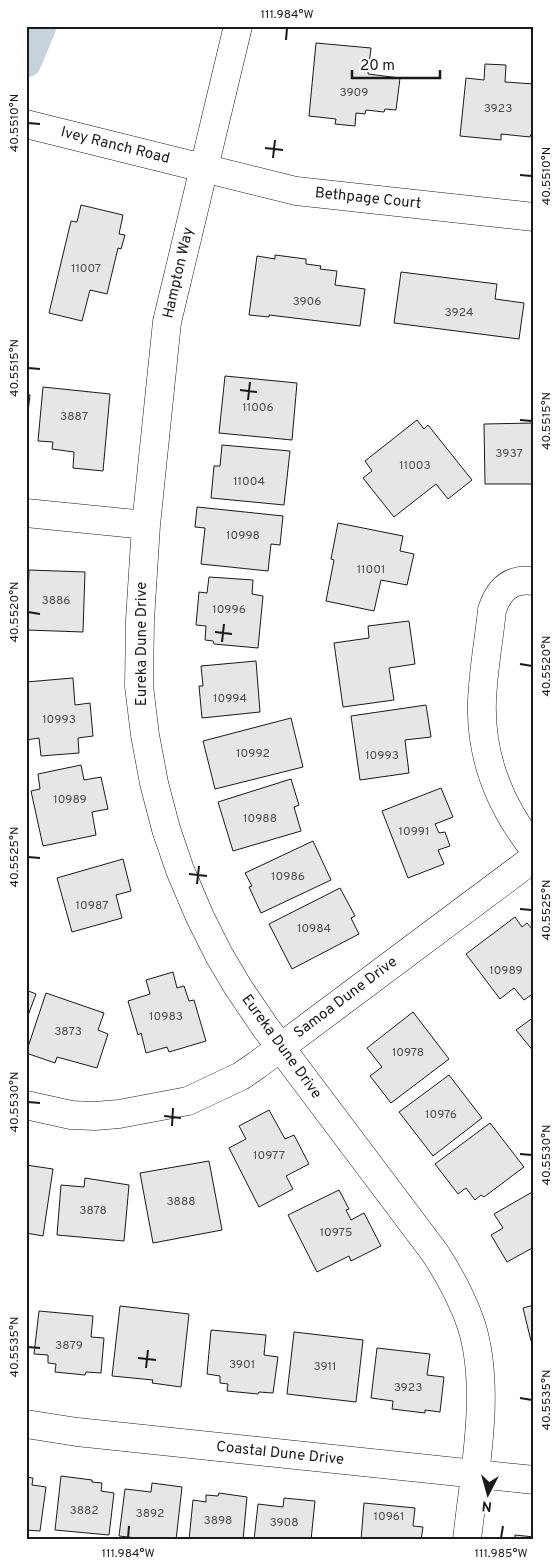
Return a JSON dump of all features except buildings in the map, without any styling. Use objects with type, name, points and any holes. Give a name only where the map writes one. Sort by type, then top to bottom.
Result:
[{"type":"street","name":"Hampton Way","points":[[146,525],[167,322],[238,26]]},
{"type":"street","name":"Ivey Ranch Road","points":[[26,124],[204,167]]},
{"type":"street","name":"Bethpage Court","points":[[204,167],[306,192],[534,217]]},
{"type":"street","points":[[26,513],[146,525]]},
{"type":"street","name":"Eureka Dune Drive","points":[[146,525],[140,620],[139,686],[145,735],[154,783],[166,829],[180,870],[200,917],[238,988],[280,1048],[435,1253],[450,1276],[462,1300],[473,1334],[480,1380],[480,1415],[467,1540]]},
{"type":"street","points":[[534,581],[516,581],[505,587],[496,597],[492,610],[482,701],[487,758],[495,785],[507,810],[534,849]]},
{"type":"street","name":"Samoa Dune Drive","points":[[26,1105],[71,1115],[95,1116],[119,1114],[174,1104],[200,1096],[241,1076],[534,858]]},
{"type":"street","name":"Coastal Dune Drive","points":[[26,1424],[77,1432],[534,1480]]},
{"type":"waterway","points":[[26,62],[41,26]]}]
